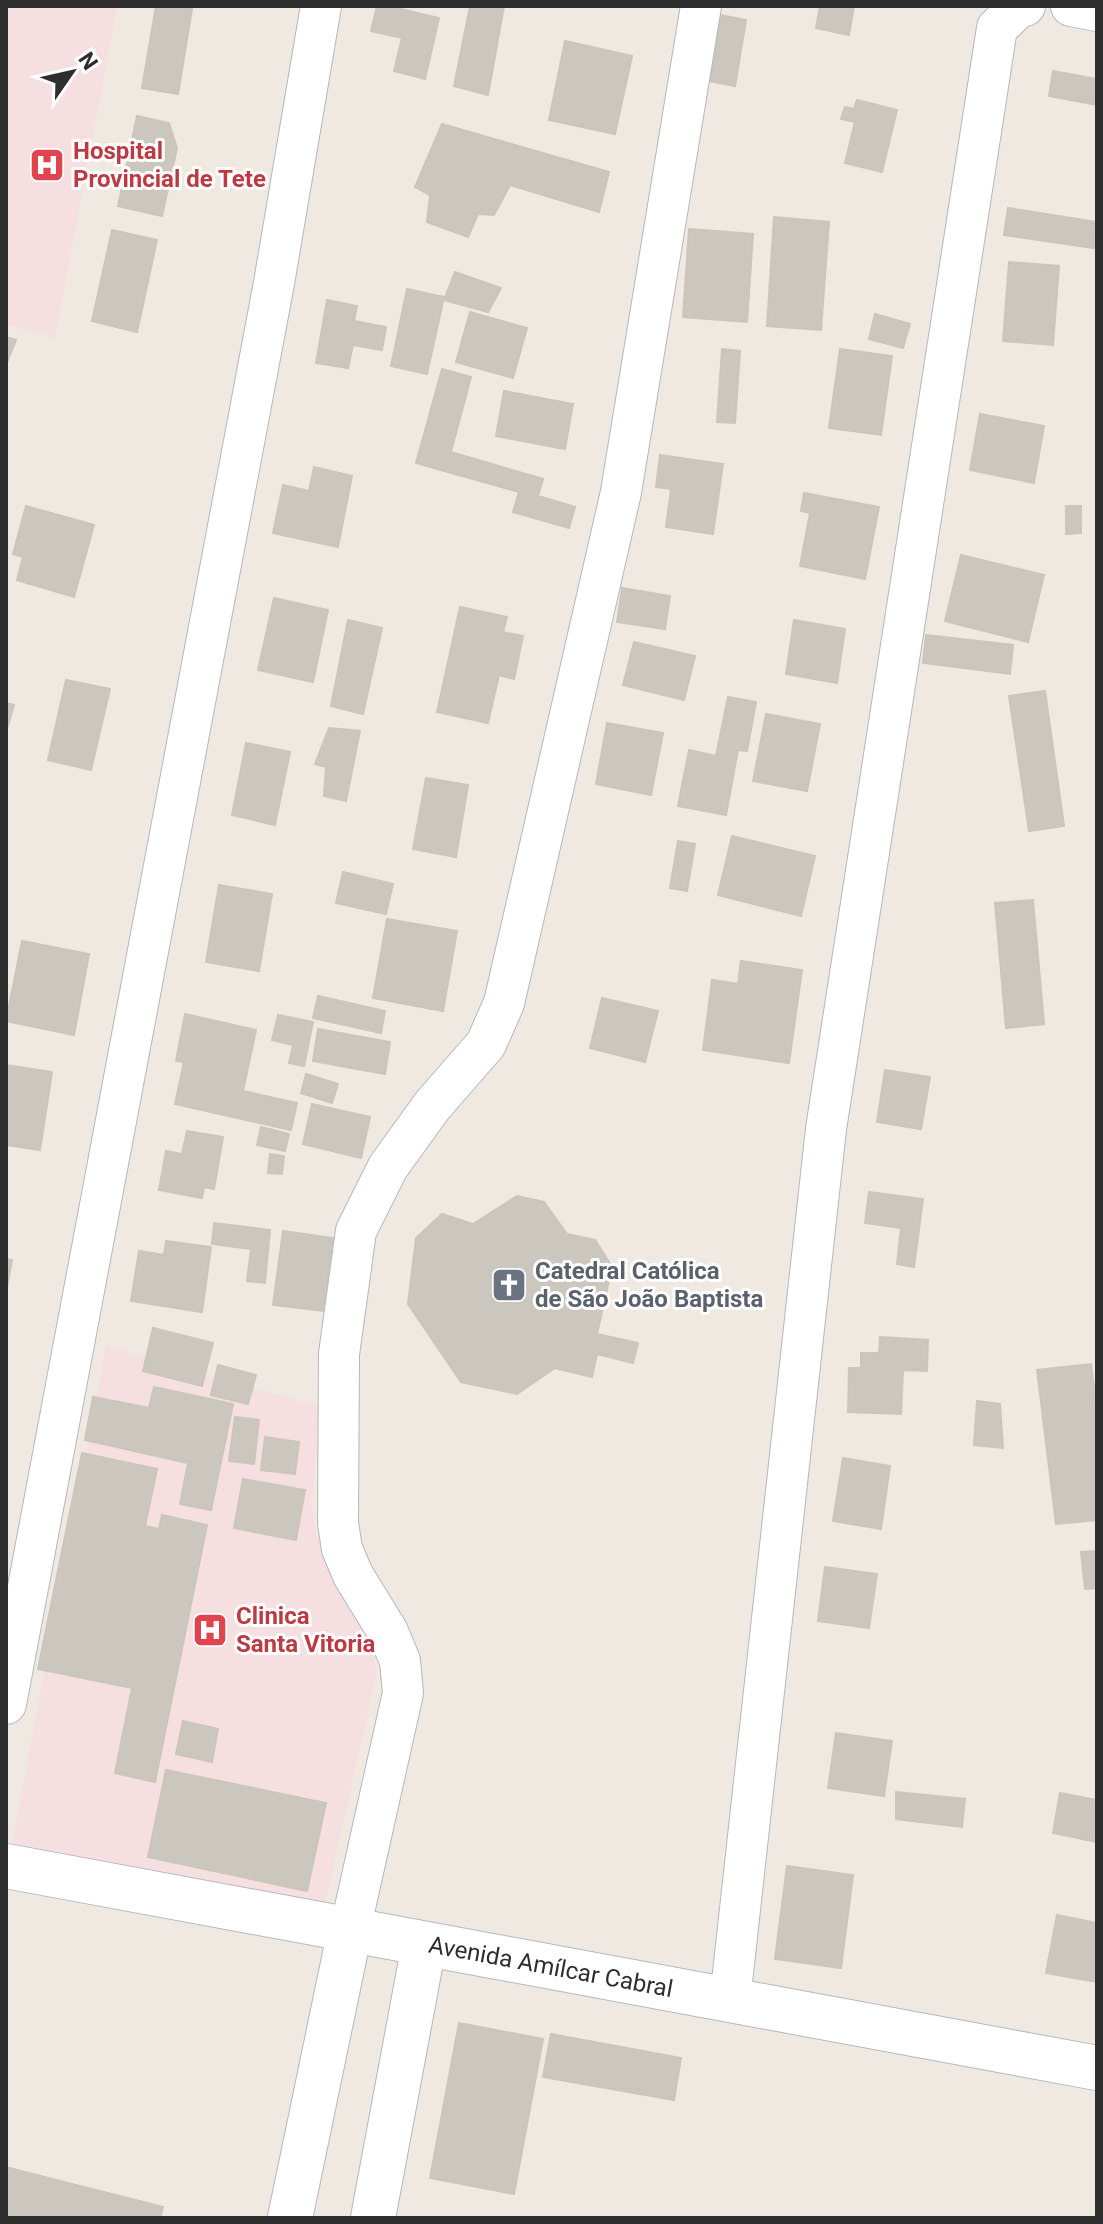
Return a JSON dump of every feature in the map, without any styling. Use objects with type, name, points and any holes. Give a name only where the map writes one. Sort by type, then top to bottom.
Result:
[{"type":"street","points":[[6,1704],[271,299],[321,6]]},
{"type":"street","points":[[290,2218],[403,1693],[400,1661],[388,1632],[353,1575],[342,1549],[338,1523],[339,1354],[356,1231],[388,1167],[432,1106],[486,1044],[504,1003],[621,492],[701,6]]},
{"type":"street","points":[[730,2000],[826,1129],[997,28],[1019,7],[1025,6]]},
{"type":"street","points":[[1071,6],[1097,11]]},
{"type":"street","name":"Avenida Amílcar Cabral","points":[[6,1866],[1097,2068]]},
{"type":"street","points":[[373,2218],[424,1945]]},
{"type":"shaded area","name":"Hospital Provincial de Tete","points":[[6,6],[117,6],[55,338],[6,324]]},
{"type":"shaded area","name":"Clinica Santa Vitoria","points":[[106,1346],[321,1407],[312,1506],[316,1532],[326,1558],[373,1644],[376,1677],[323,1913],[12,1844]]},
{"type":"building","points":[[156,6],[192,9],[178,94],[142,88]]},
{"type":"building","points":[[377,6],[439,18],[425,79],[394,71],[402,38],[371,31]]},
{"type":"building","points":[[470,6],[504,6],[488,95],[454,86]]},
{"type":"building","points":[[820,6],[854,6],[849,35],[816,28]]},
{"type":"building","points":[[715,14],[746,20],[735,86],[703,80]]},
{"type":"building","points":[[565,41],[632,56],[615,134],[549,120]]},
{"type":"building","points":[[1053,71],[1097,79],[1097,105],[1049,96]]},
{"type":"building","points":[[857,100],[897,110],[882,172],[845,163],[855,122],[841,119],[845,107],[854,109]]},
{"type":"building","points":[[137,116],[169,123],[177,148],[162,216],[118,206]]},
{"type":"building","points":[[442,124],[609,172],[599,212],[510,185],[494,215],[478,214],[468,237],[427,222],[430,195],[415,187]]},
{"type":"building","points":[[1008,208],[1097,222],[1094,248],[1004,235]]},
{"type":"building","points":[[774,217],[829,222],[821,330],[767,326]]},
{"type":"building","points":[[689,229],[753,234],[747,322],[683,317]]},
{"type":"building","points":[[112,230],[157,240],[137,332],[92,321]]},
{"type":"building","points":[[1009,262],[1059,266],[1053,345],[1003,341]]},
{"type":"building","points":[[455,272],[501,288],[488,312],[444,300]]},
{"type":"building","points":[[407,289],[444,297],[427,374],[391,366]]},
{"type":"building","points":[[327,300],[357,306],[354,321],[386,327],[382,350],[353,345],[348,368],[316,363]]},
{"type":"building","points":[[470,312],[527,328],[513,378],[456,362]]},
{"type":"building","points":[[875,314],[910,324],[903,348],[869,339]]},
{"type":"building","points":[[6,337],[16,340],[6,365]]},
{"type":"building","points":[[722,349],[740,351],[735,423],[717,422]]},
{"type":"building","points":[[840,349],[892,356],[881,435],[829,428]]},
{"type":"building","points":[[442,369],[471,377],[451,452],[543,479],[538,496],[575,507],[569,528],[513,512],[519,492],[416,463]]},
{"type":"building","points":[[504,391],[573,404],[565,449],[496,436]]},
{"type":"building","points":[[980,414],[1044,426],[1034,483],[970,470]]},
{"type":"building","points":[[660,455],[723,464],[713,534],[666,527],[671,489],[656,487]]},
{"type":"building","points":[[314,467],[352,476],[338,547],[273,533],[283,485],[309,491]]},
{"type":"building","points":[[804,493],[879,507],[865,579],[800,566],[810,513],[801,511]]},
{"type":"building","points":[[26,506],[94,525],[74,597],[17,580],[23,557],[13,554]]},
{"type":"building","points":[[1066,506],[1081,506],[1081,533],[1066,534]]},
{"type":"building","points":[[961,555],[1044,575],[1028,642],[945,621]]},
{"type":"building","points":[[622,588],[670,596],[665,629],[617,622]]},
{"type":"building","points":[[274,598],[328,610],[313,682],[258,670]]},
{"type":"building","points":[[460,607],[507,617],[503,632],[523,636],[514,679],[499,675],[488,723],[437,712]]},
{"type":"building","points":[[348,620],[382,628],[363,714],[331,706]]},
{"type":"building","points":[[794,620],[845,629],[837,683],[786,674]]},
{"type":"building","points":[[926,635],[1013,645],[1010,674],[923,663]]},
{"type":"building","points":[[634,642],[695,656],[684,700],[623,685]]},
{"type":"building","points":[[66,680],[110,689],[91,770],[48,760]]},
{"type":"building","points":[[1045,691],[1064,826],[1029,831],[1009,696]]},
{"type":"building","points":[[728,697],[756,702],[747,751],[738,750],[726,815],[678,806],[689,750],[716,756]]},
{"type":"building","points":[[6,703],[14,705],[6,732]]},
{"type":"building","points":[[766,714],[820,724],[807,791],[753,781]]},
{"type":"building","points":[[607,723],[663,733],[651,795],[596,784]]},
{"type":"building","points":[[329,728],[360,731],[346,801],[324,796],[326,767],[315,764]]},
{"type":"building","points":[[246,743],[290,752],[275,825],[232,815]]},
{"type":"building","points":[[426,778],[468,785],[456,857],[413,849]]},
{"type":"building","points":[[732,836],[815,856],[801,916],[718,895]]},
{"type":"building","points":[[678,841],[695,844],[687,891],[670,888]]},
{"type":"building","points":[[343,872],[393,884],[386,914],[336,903]]},
{"type":"building","points":[[219,885],[272,894],[259,971],[206,962]]},
{"type":"building","points":[[1033,900],[1044,1024],[1006,1028],[995,903]]},
{"type":"building","points":[[387,919],[457,931],[443,1011],[373,998]]},
{"type":"building","points":[[22,941],[89,954],[74,1035],[6,1021]]},
{"type":"building","points":[[741,961],[802,970],[789,1063],[703,1050],[712,980],[738,984]]},
{"type":"building","points":[[318,996],[385,1011],[381,1033],[313,1018]]},
{"type":"building","points":[[602,998],[658,1011],[645,1062],[590,1048]]},
{"type":"building","points":[[185,1014],[256,1030],[243,1091],[297,1103],[291,1130],[175,1104],[184,1062],[176,1061]]},
{"type":"building","points":[[278,1015],[313,1022],[304,1066],[289,1063],[293,1045],[272,1040]]},
{"type":"building","points":[[318,1029],[390,1042],[385,1074],[313,1061]]},
{"type":"building","points":[[6,1065],[52,1072],[40,1150],[6,1145]]},
{"type":"building","points":[[885,1070],[930,1077],[921,1129],[877,1122]]},
{"type":"building","points":[[306,1074],[338,1084],[332,1103],[301,1093]]},
{"type":"building","points":[[312,1104],[370,1117],[361,1158],[303,1144]]},
{"type":"building","points":[[261,1127],[289,1134],[285,1151],[257,1145]]},
{"type":"building","points":[[187,1131],[223,1137],[214,1189],[204,1187],[202,1198],[159,1190],[166,1151],[182,1154]]},
{"type":"building","points":[[270,1154],[284,1156],[282,1174],[268,1173]]},
{"type":"building","points":[[869,1192],[923,1199],[914,1267],[897,1264],[901,1228],[865,1223]]},
{"type":"building","name":"Catedral Católica de São João Baptista","points":[[517,1196],[544,1202],[567,1234],[595,1240],[612,1267],[597,1334],[638,1343],[633,1363],[597,1354],[592,1377],[555,1368],[517,1394],[461,1382],[408,1304],[416,1238],[442,1214],[473,1224]]},
{"type":"building","points":[[214,1223],[270,1230],[265,1283],[247,1281],[251,1249],[212,1244]]},
{"type":"building","points":[[283,1231],[333,1238],[323,1311],[273,1305]]},
{"type":"building","points":[[166,1241],[211,1247],[202,1312],[131,1301],[139,1251],[164,1255]]},
{"type":"building","points":[[6,1259],[12,1260],[6,1293]]},
{"type":"building","points":[[153,1328],[213,1343],[202,1386],[143,1371]]},
{"type":"building","points":[[880,1337],[928,1340],[927,1371],[903,1370],[901,1414],[848,1412],[849,1368],[861,1368],[861,1353],[879,1353]]},
{"type":"building","points":[[1091,1364],[1097,1412],[1097,1520],[1056,1524],[1037,1370]]},
{"type":"building","points":[[218,1365],[256,1375],[248,1404],[211,1395]]},
{"type":"building","points":[[154,1387],[233,1404],[211,1510],[180,1504],[188,1463],[85,1440],[93,1397],[149,1408]]},
{"type":"building","points":[[977,1401],[1000,1404],[1003,1448],[974,1445]]},
{"type":"building","points":[[235,1417],[259,1420],[254,1464],[229,1461]]},
{"type":"building","points":[[265,1437],[299,1442],[295,1474],[261,1470]]},
{"type":"building","points":[[82,1453],[157,1469],[145,1526],[159,1529],[162,1515],[207,1525],[155,1782],[115,1773],[132,1688],[38,1669]]},
{"type":"building","points":[[843,1458],[890,1466],[881,1529],[833,1521]]},
{"type":"building","points":[[243,1479],[305,1490],[296,1540],[234,1528]]},
{"type":"building","points":[[1097,1551],[1097,1588],[1085,1589],[1081,1552]]},
{"type":"building","points":[[825,1567],[877,1574],[869,1628],[818,1621]]},
{"type":"building","points":[[183,1721],[218,1729],[212,1762],[176,1754]]},
{"type":"building","points":[[836,1733],[892,1741],[884,1796],[828,1788]]},
{"type":"building","points":[[166,1770],[326,1803],[307,1891],[148,1857]]},
{"type":"building","points":[[896,1792],[965,1799],[962,1827],[896,1819]]},
{"type":"building","points":[[1060,1793],[1097,1800],[1097,1842],[1053,1833]]},
{"type":"building","points":[[787,1866],[853,1875],[841,1968],[775,1959]]},
{"type":"building","points":[[1057,1915],[1097,1923],[1097,1982],[1046,1973]]},
{"type":"building","points":[[459,2023],[543,2039],[514,2194],[430,2178]]},
{"type":"building","points":[[551,2034],[681,2058],[674,2100],[543,2077]]},
{"type":"building","points":[[9,2168],[163,2207],[160,2218],[6,2218]]},
{"type":"place","name":"Hospital Provincial de Tete","points":[[47,165]]},
{"type":"place","name":"Catedral Católica de São João Baptista","points":[[509,1285]]},
{"type":"place","name":"Clinica Santa Vitoria","points":[[210,1630]]}]
